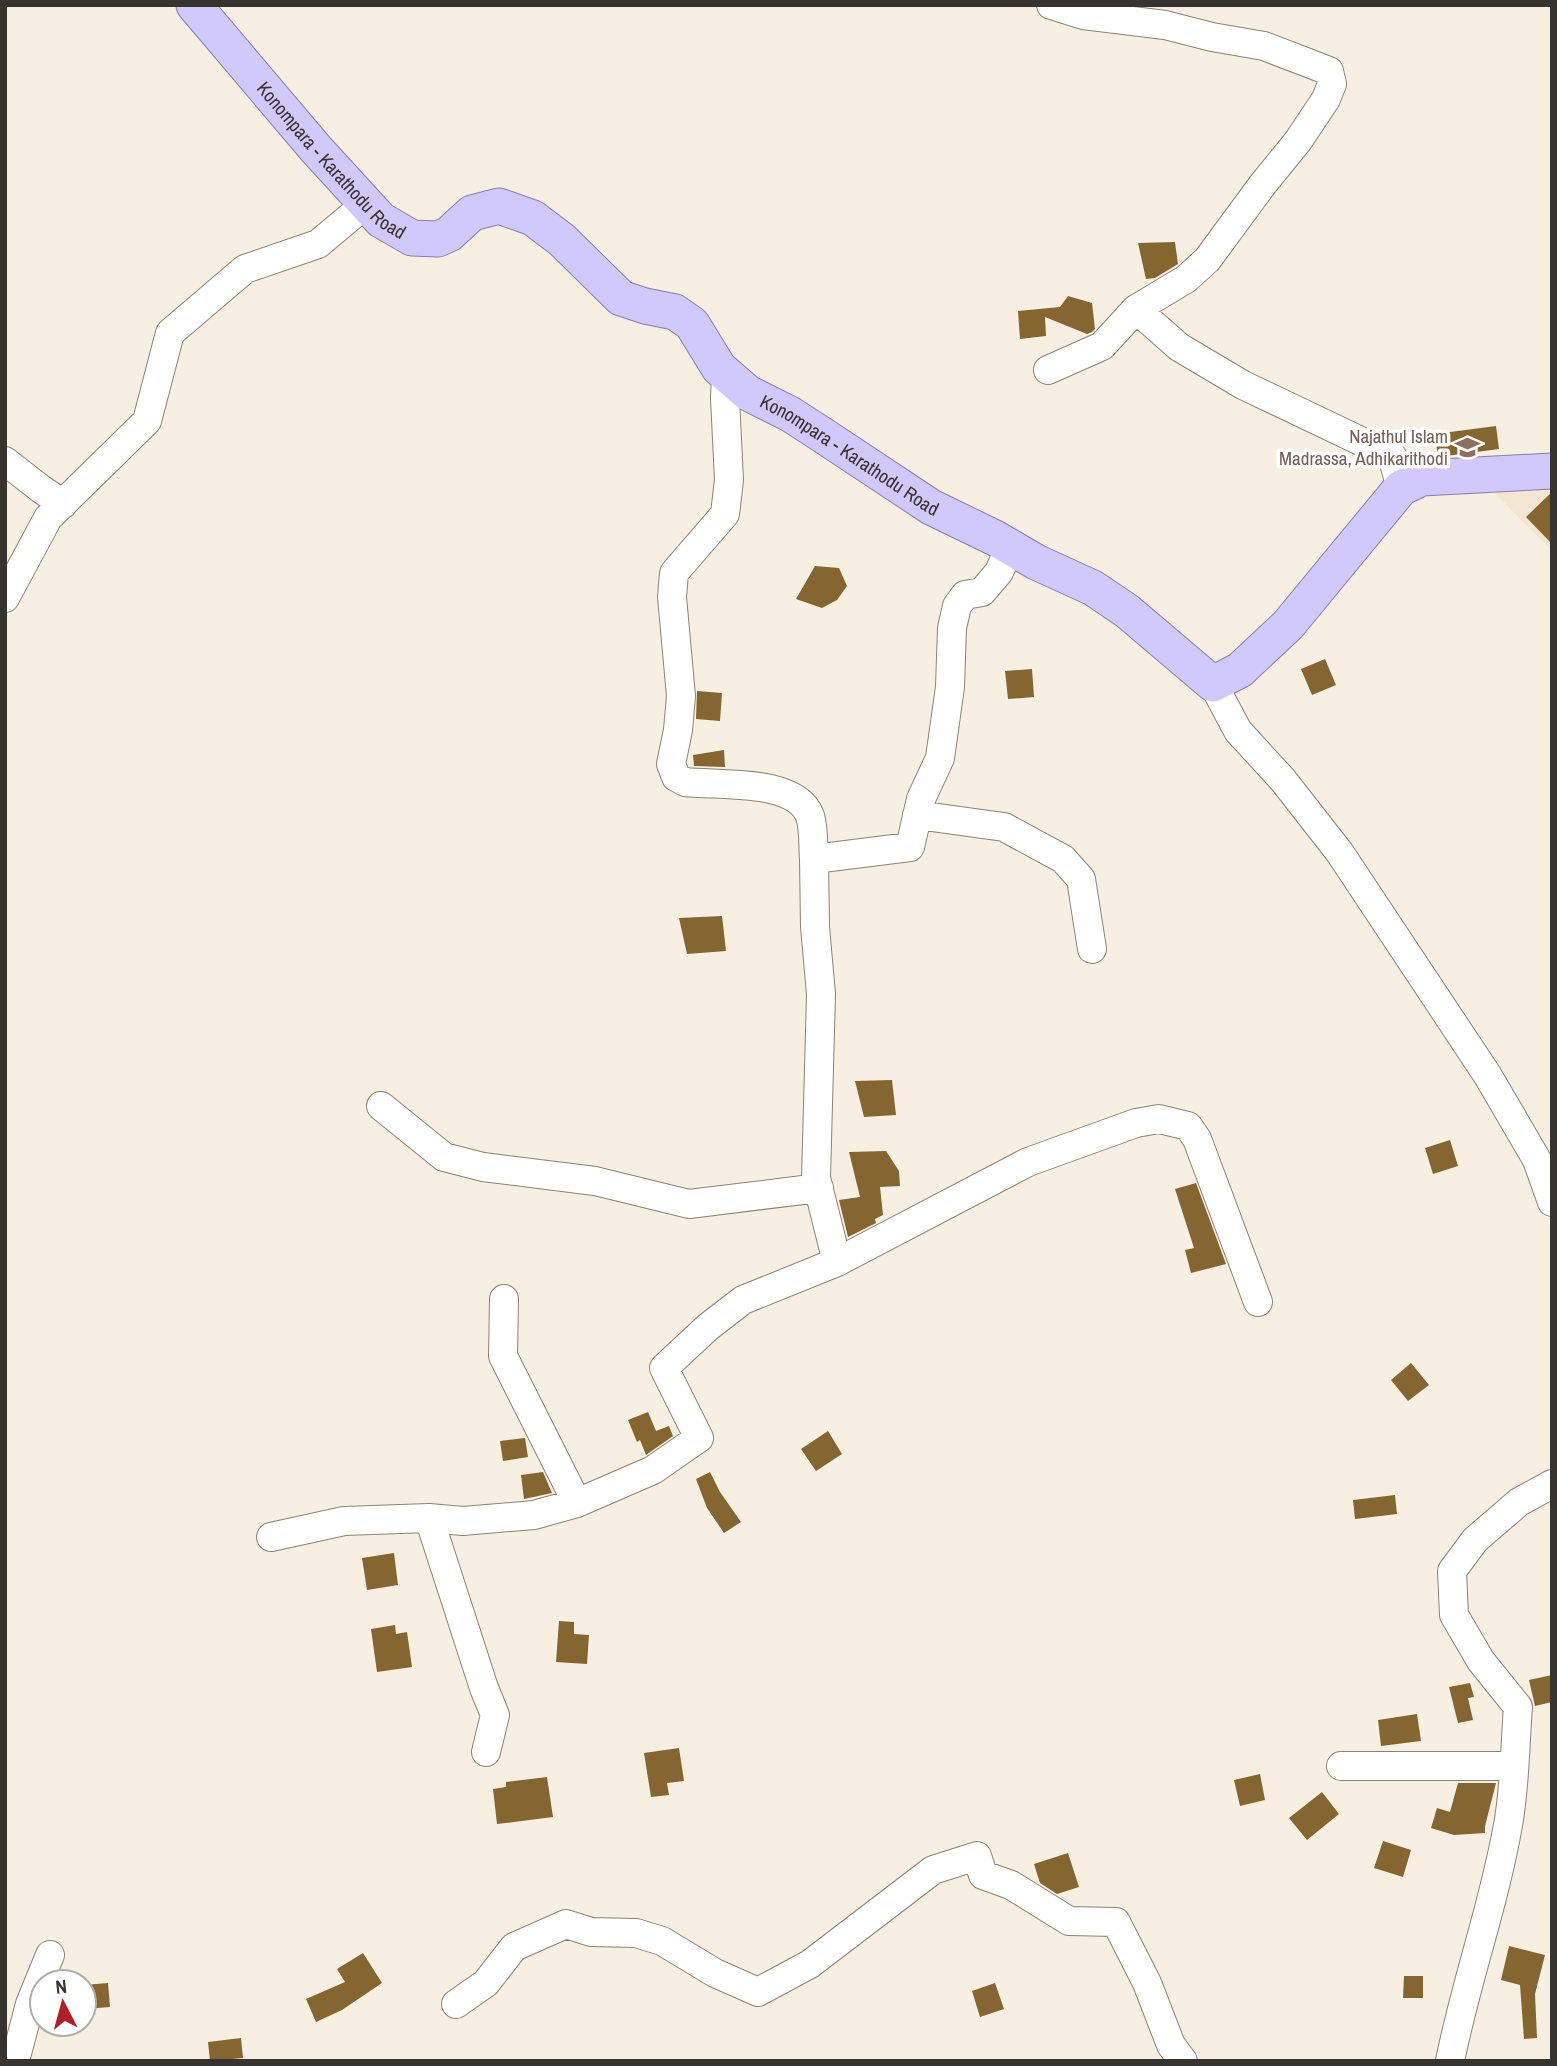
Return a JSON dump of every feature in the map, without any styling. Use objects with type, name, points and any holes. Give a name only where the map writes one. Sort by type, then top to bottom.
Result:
[{"type":"main road","name":"Konompara - Karathodu Road","points":[[194,5],[316,149],[381,219],[412,238],[438,239],[449,234],[472,212],[499,205],[533,218],[562,240],[621,298],[675,312],[692,324],[719,368],[748,393],[790,414],[931,507],[1036,562],[1093,588],[1128,611],[1213,684]]},
{"type":"main road","points":[[1213,684],[1240,670],[1288,625],[1401,488],[1422,478],[1552,471]]},
{"type":"street","points":[[1048,370],[1102,346],[1136,309],[1186,279],[1207,260],[1298,142],[1326,99],[1332,84],[1329,71],[1265,46],[1165,25],[1083,15],[1051,5]]},
{"type":"street","points":[[5,598],[48,518],[147,421],[170,333],[244,269],[318,244],[367,203]]},
{"type":"street","points":[[1136,309],[1180,347],[1243,385],[1392,456],[1401,488]]},
{"type":"street","points":[[726,374],[729,480],[725,514],[674,573],[672,597],[681,696],[671,764],[676,777],[685,782],[775,789],[794,797],[805,807],[811,819],[815,927],[821,995],[816,1178],[837,1262]]},
{"type":"street","points":[[5,461],[63,504]]},
{"type":"street","points":[[814,859],[910,848],[921,799],[940,758],[950,687],[952,628],[957,606],[965,595],[982,592],[999,572],[1010,547]]},
{"type":"street","points":[[1213,684],[1238,731],[1283,780],[1340,853],[1488,1076],[1537,1160],[1552,1202]]},
{"type":"street","points":[[917,815],[1004,827],[1063,859],[1081,879],[1093,949]]},
{"type":"street","points":[[381,1106],[444,1157],[483,1167],[594,1181],[689,1204],[818,1188]]},
{"type":"street","points":[[271,1537],[344,1521],[429,1518],[463,1521],[522,1516],[577,1503],[653,1470],[699,1438],[664,1368],[699,1335],[743,1300],[837,1262],[1028,1162],[1136,1123],[1159,1119],[1188,1126],[1197,1139],[1258,1302]]},
{"type":"street","points":[[504,1299],[503,1356],[577,1503]]},
{"type":"street","points":[[1450,2061],[1461,2007],[1486,1920],[1509,1823],[1518,1707],[1481,1661],[1454,1615],[1452,1571],[1475,1540],[1493,1524],[1519,1502],[1552,1484]]},
{"type":"street","points":[[429,1518],[495,1715],[485,1752]]},
{"type":"street","points":[[1341,1766],[1513,1766]]},
{"type":"street","points":[[456,2004],[485,1983],[514,1947],[566,1924],[591,1933],[636,1933],[662,1941],[715,1973],[758,1992],[810,1964],[933,1870],[977,1856],[983,1875],[1011,1885],[1069,1921],[1116,1922],[1147,1983],[1171,2045],[1183,2061]]},
{"type":"street","points":[[15,2061],[30,2004],[50,1955]]},
{"type":"shaded area","points":[[1552,479],[1552,551],[1494,492],[1494,484]]},
{"type":"building","points":[[1175,242],[1178,264],[1155,278],[1146,279],[1138,243]]},
{"type":"building","points":[[1068,296],[1092,303],[1095,329],[1092,332],[1087,334],[1045,317],[1046,336],[1020,339],[1018,311],[1060,307]]},
{"type":"building","name":"Najathul Islam Madrassa, Adhikarithodi","points":[[1496,426],[1499,449],[1438,457],[1435,434]]},
{"type":"building","points":[[1552,492],[1552,544],[1526,517]]},
{"type":"building","points":[[815,566],[839,568],[847,586],[837,600],[822,608],[796,599]]},
{"type":"building","points":[[1325,659],[1336,685],[1312,695],[1301,669]]},
{"type":"building","points":[[1032,669],[1034,697],[1008,699],[1005,671]]},
{"type":"building","points":[[697,691],[722,693],[720,721],[696,719]]},
{"type":"building","points":[[724,750],[725,767],[694,766],[693,755]]},
{"type":"building","points":[[722,916],[726,951],[687,954],[679,918]]},
{"type":"building","points":[[892,1080],[896,1115],[864,1117],[855,1081]]},
{"type":"building","points":[[1450,1140],[1458,1166],[1433,1174],[1425,1148]]},
{"type":"building","points":[[886,1151],[899,1171],[900,1186],[880,1187],[883,1215],[875,1219],[876,1223],[848,1237],[839,1200],[860,1197],[849,1152]]},
{"type":"building","points":[[1196,1183],[1226,1264],[1191,1273],[1185,1250],[1194,1248],[1175,1189]]},
{"type":"building","points":[[1411,1363],[1429,1385],[1408,1401],[1391,1380]]},
{"type":"building","points":[[648,1412],[656,1431],[669,1426],[673,1436],[646,1455],[628,1420]]},
{"type":"building","points":[[828,1431],[842,1454],[816,1471],[801,1449]]},
{"type":"building","points":[[525,1438],[528,1457],[503,1461],[500,1441]]},
{"type":"building","points":[[543,1472],[552,1493],[524,1499],[521,1475]]},
{"type":"building","points":[[710,1472],[741,1522],[724,1533],[707,1508],[696,1479]]},
{"type":"building","points":[[1395,1495],[1397,1514],[1355,1519],[1353,1500]]},
{"type":"building","points":[[394,1553],[398,1585],[367,1590],[362,1558]]},
{"type":"building","points":[[559,1621],[574,1622],[574,1634],[589,1635],[587,1664],[556,1662]]},
{"type":"building","points":[[395,1625],[396,1634],[407,1632],[412,1667],[377,1672],[371,1629]]},
{"type":"building","points":[[1552,1675],[1552,1702],[1535,1706],[1529,1680]]},
{"type":"building","points":[[1470,1683],[1474,1697],[1468,1698],[1473,1720],[1458,1723],[1449,1687]]},
{"type":"building","points":[[1417,1714],[1421,1741],[1381,1746],[1378,1720]]},
{"type":"building","points":[[679,1748],[684,1781],[667,1783],[669,1795],[651,1797],[644,1753]]},
{"type":"building","points":[[1260,1774],[1265,1800],[1240,1806],[1234,1780]]},
{"type":"building","points":[[547,1777],[553,1817],[497,1824],[493,1789],[506,1787],[506,1782]]},
{"type":"building","points":[[1458,1783],[1496,1783],[1485,1833],[1454,1835],[1431,1828],[1437,1808],[1450,1812]]},
{"type":"building","points":[[1322,1792],[1339,1814],[1307,1840],[1289,1818]]},
{"type":"building","points":[[1383,1841],[1411,1850],[1403,1877],[1374,1868]]},
{"type":"building","points":[[1068,1853],[1079,1887],[1057,1894],[1040,1883],[1034,1864]]},
{"type":"building","points":[[1509,1946],[1545,1955],[1535,1994],[1537,2038],[1524,2039],[1520,1985],[1501,1980]]},
{"type":"building","points":[[363,1953],[382,1983],[342,2010],[316,2022],[306,1999],[345,1982],[337,1969]]},
{"type":"building","points":[[1404,1976],[1423,1976],[1423,1998],[1403,1998]]},
{"type":"building","points":[[108,1983],[110,2007],[98,2008],[98,1984]]},
{"type":"building","points":[[995,1983],[1004,2009],[980,2017],[972,1991]]},
{"type":"building","points":[[241,2038],[243,2058],[210,2061],[208,2042]]},
{"type":"place","name":"Najathul Islam Madrassa, Adhikarithodi","points":[[1468,447]]}]
